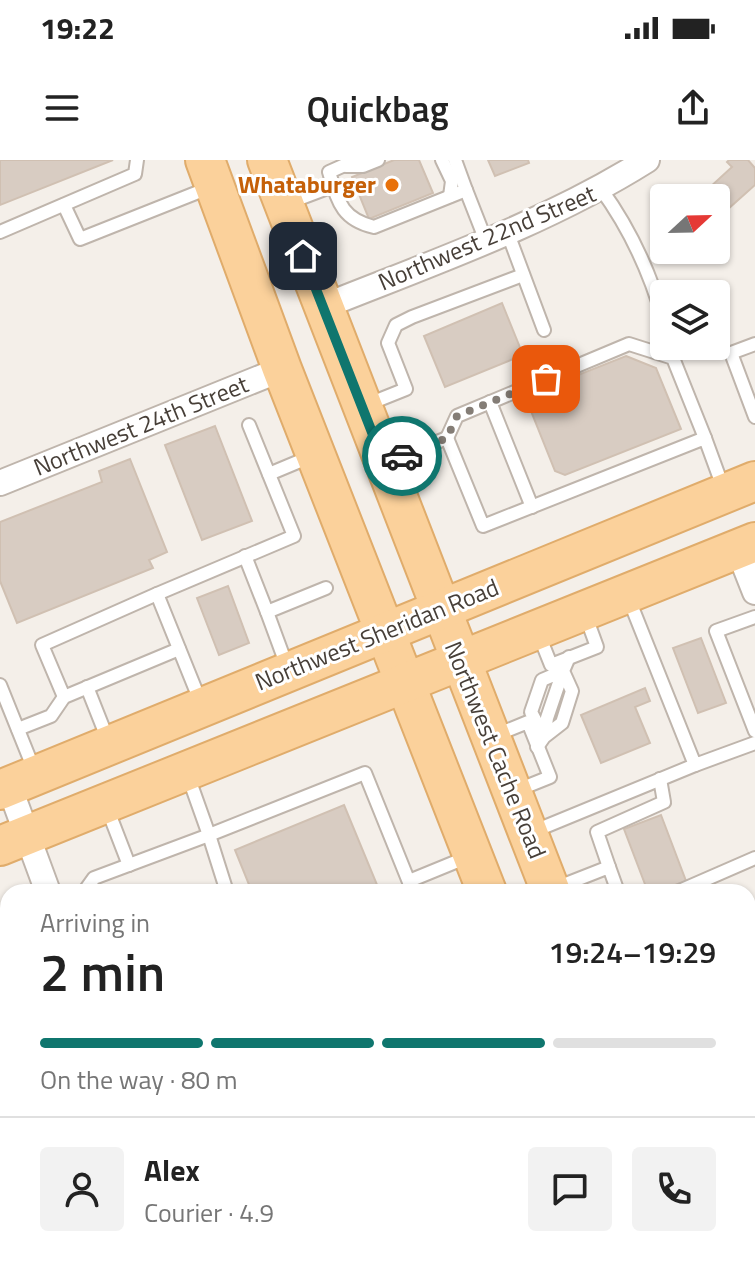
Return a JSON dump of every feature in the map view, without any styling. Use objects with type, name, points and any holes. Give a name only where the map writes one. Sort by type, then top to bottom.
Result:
[{"type":"main road","name":"Northwest Cache Road","points":[[267,160],[547,884]]},
{"type":"main road","points":[[210,173],[315,455],[484,884]]},
{"type":"main road","name":"Northwest Sheridan Road","points":[[15,784],[740,487]]},
{"type":"main road","points":[[14,841],[746,546]]},
{"type":"street","name":"Northwest 22nd Street","points":[[322,307],[601,189],[647,160]]},
{"type":"street","name":"Northwest 24th Street","points":[[0,483],[282,369]]},
{"type":"street","points":[[746,546],[755,592]]},
{"type":"street","points":[[15,784],[14,841],[43,884]]},
{"type":"lane","points":[[0,232],[135,174],[137,160]]},
{"type":"lane","points":[[356,160],[329,172],[343,211],[359,224],[374,227],[466,190]]},
{"type":"lane","points":[[342,166],[363,166],[378,160]]},
{"type":"lane","points":[[442,160],[452,181],[450,196]]},
{"type":"lane","points":[[455,160],[466,190],[523,275],[544,330]]},
{"type":"lane","points":[[64,205],[80,239],[210,173]]},
{"type":"lane","points":[[284,205],[333,186]]},
{"type":"lane","points":[[601,189],[624,220],[651,280]]},
{"type":"lane","points":[[361,407],[406,389],[388,343],[396,325],[523,275]]},
{"type":"lane","points":[[384,463],[447,438],[457,416],[629,344],[650,348]]},
{"type":"lane","points":[[755,344],[731,353],[755,417]]},
{"type":"lane","points":[[675,360],[705,438],[740,487]]},
{"type":"lane","points":[[490,402],[532,507]]},
{"type":"lane","points":[[64,697],[42,645],[294,536],[249,425]]},
{"type":"lane","points":[[447,438],[483,526],[705,438]]},
{"type":"lane","points":[[269,474],[315,455]]},
{"type":"lane","points":[[245,556],[289,670]]},
{"type":"lane","points":[[267,612],[326,588]]},
{"type":"lane","points":[[157,594],[202,706]]},
{"type":"lane","points":[[627,594],[695,765]]},
{"type":"lane","points":[[537,631],[551,665],[597,647],[584,611]]},
{"type":"lane","points":[[755,617],[716,631],[755,731]]},
{"type":"lane","points":[[18,729],[51,716],[64,697],[179,649]]},
{"type":"lane","points":[[511,792],[550,777],[531,712],[542,680],[563,671],[569,657]]},
{"type":"lane","points":[[540,742],[562,723],[572,691],[563,671]]},
{"type":"lane","points":[[0,685],[5,713],[18,729],[15,784]]},
{"type":"lane","points":[[87,687],[110,744]]},
{"type":"lane","points":[[489,737],[528,722],[540,742]]},
{"type":"lane","points":[[528,834],[755,743]]},
{"type":"lane","points":[[187,772],[224,884]]},
{"type":"lane","points":[[90,884],[94,878],[365,773],[410,884]]},
{"type":"lane","points":[[615,884],[597,832],[664,802],[660,779]]},
{"type":"lane","points":[[106,804],[129,865]]},
{"type":"lane","points":[[417,884],[473,854]]},
{"type":"lane","points":[[695,884],[755,858]]},
{"type":"lane","points":[[567,884],[609,867]]},
{"type":"building","points":[[0,160],[113,160],[0,205]]},
{"type":"building","name":"Whataburger","points":[[394,160],[419,160],[433,193],[369,219],[352,177]]},
{"type":"building","points":[[488,160],[528,160],[529,163],[495,176]]},
{"type":"building","points":[[748,160],[755,168],[755,185],[730,207],[730,184],[713,184],[732,167],[727,162]]},
{"type":"building","points":[[502,303],[523,355],[445,387],[424,336]]},
{"type":"building","points":[[626,356],[656,368],[681,429],[565,475],[555,471],[525,396]]},
{"type":"building","points":[[215,426],[252,521],[202,540],[165,445]]},
{"type":"building","points":[[130,459],[167,552],[149,560],[153,568],[17,623],[0,581],[0,522],[102,482],[99,471]]},
{"type":"building","points":[[228,586],[249,643],[219,655],[197,598]]},
{"type":"building","points":[[701,638],[726,703],[698,713],[673,648]]},
{"type":"building","points":[[645,688],[650,701],[635,707],[650,743],[601,763],[581,715]]},
{"type":"building","points":[[344,805],[377,884],[249,884],[235,850]]},
{"type":"building","points":[[661,815],[686,881],[645,884],[624,829]]},
{"type":"way so far","points":[[402,456],[447,438],[457,416],[546,379]]},
{"type":"place","name":"Whataburger","points":[[392,185]]},
{"type":"route","points":[[303,256],[384,463],[402,456]]}]
